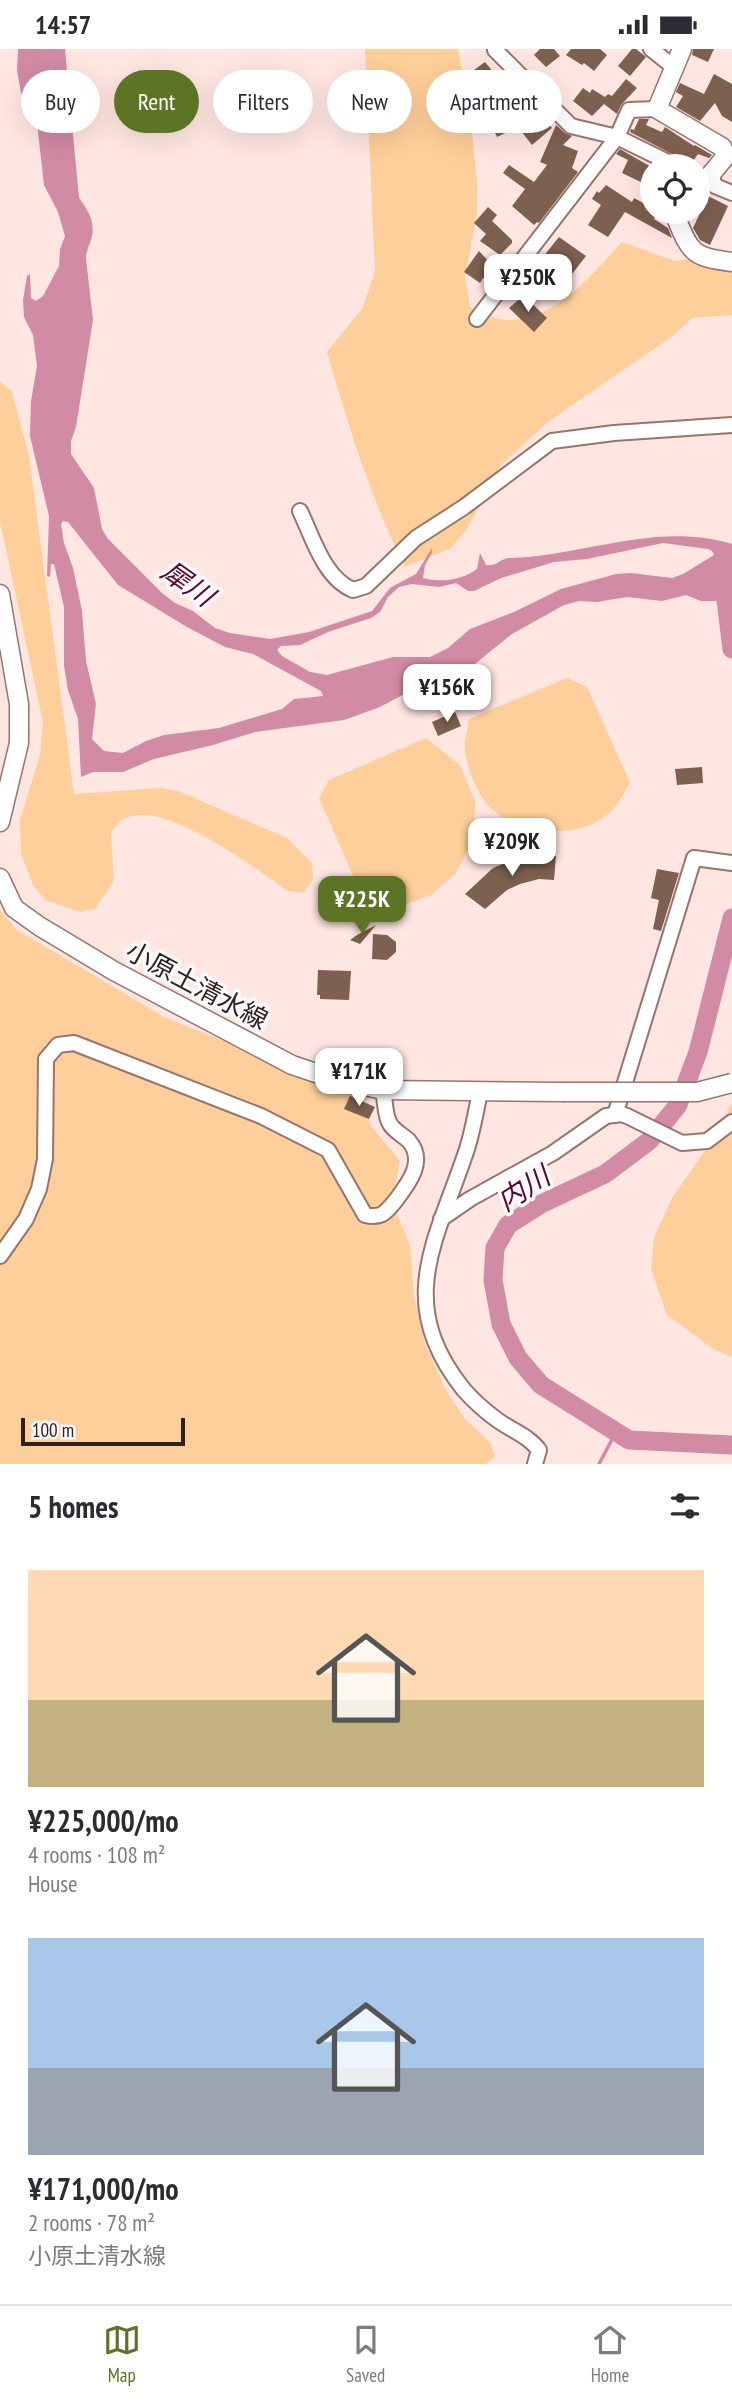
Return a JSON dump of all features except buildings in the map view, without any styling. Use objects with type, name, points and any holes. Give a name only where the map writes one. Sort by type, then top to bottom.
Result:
[{"type":"main road","points":[[681,49],[657,109],[722,147],[726,156],[710,173]]},
{"type":"main road","points":[[679,224],[690,249],[707,259],[732,262]]},
{"type":"main road","points":[[0,594],[19,704],[19,743],[0,822]]},
{"type":"main road","name":"小原土清水線","points":[[0,878],[15,908],[38,926],[114,971],[292,1065],[337,1080],[383,1090],[481,1092],[697,1092],[732,1083]]},
{"type":"street","points":[[497,49],[495,50],[571,125],[617,137],[652,154]]},
{"type":"street","points":[[651,49],[675,68]]},
{"type":"street","points":[[477,319],[617,137],[629,110],[657,109]]},
{"type":"street","points":[[710,184],[732,193]]},
{"type":"street","points":[[300,511],[325,563],[338,581],[353,590],[366,586],[416,538],[464,507],[552,440],[732,425]]},
{"type":"street","points":[[621,1115],[694,858],[732,863]]},
{"type":"street","points":[[0,1256],[26,1219],[39,1189],[45,1159],[46,1059],[58,1045],[74,1044],[205,1094],[261,1116],[328,1150],[365,1215],[376,1218],[380,1217],[405,1189],[416,1168],[415,1151],[410,1142],[389,1123],[383,1090]]},
{"type":"street","points":[[481,1092],[467,1148],[429,1252],[426,1305],[432,1335],[441,1356],[466,1393],[496,1419],[533,1442],[539,1450],[535,1464]]},
{"type":"street","points":[[441,1219],[470,1199],[553,1153],[606,1115],[621,1115],[682,1143],[708,1141],[732,1122]]},
{"type":"shaded area","points":[[18,49],[65,49],[67,70],[21,70],[21,93],[17,70]]},
{"type":"shaded area","points":[[365,49],[458,49],[462,70],[426,70],[426,133],[472,133],[477,213],[465,278],[470,307],[502,320],[541,313],[585,282],[622,242],[675,261],[732,253],[732,315],[692,318],[674,335],[548,422],[501,465],[467,529],[451,548],[405,567],[361,461],[327,352],[362,309],[375,272],[369,133],[412,133],[412,70],[366,70]]},
{"type":"shaded area","points":[[38,133],[73,133],[79,198],[92,221],[92,236],[86,259],[93,320],[76,427],[71,441],[71,454],[94,488],[102,529],[108,539],[162,593],[215,628],[270,639],[309,632],[372,611],[390,588],[416,574],[432,548],[423,578],[444,580],[465,576],[477,569],[480,553],[486,565],[490,565],[507,558],[538,556],[648,538],[704,538],[732,544],[732,601],[701,601],[686,595],[662,601],[627,597],[564,605],[512,634],[460,676],[406,693],[380,707],[344,720],[255,732],[154,759],[123,772],[93,772],[81,777],[78,719],[68,690],[64,666],[64,607],[54,564],[51,564],[50,577],[47,576],[49,516],[30,436],[31,401],[37,366],[33,335],[24,317],[23,300],[27,276],[30,274],[31,298],[36,301],[43,296],[59,266],[60,249],[65,236],[58,212],[44,185]],"holes":[[[63,521],[68,522],[118,585],[187,627],[225,647],[253,654],[321,691],[323,696],[294,699],[282,709],[219,728],[164,735],[123,753],[104,751],[92,739],[96,704],[86,661],[82,611],[61,524]],[[663,543],[708,549],[714,555],[672,578],[616,574],[561,589],[514,612],[470,629],[448,648],[430,657],[393,657],[327,675],[310,672],[282,656],[277,650],[281,646],[300,645],[328,632],[371,618],[380,612],[388,597],[399,587],[412,584],[439,587],[456,583],[468,591],[474,591],[501,578],[554,562],[587,559]]]},
{"type":"shaded area","points":[[0,381],[12,392],[29,456],[74,794],[162,788],[178,791],[287,838],[312,863],[313,879],[304,893],[288,891],[231,852],[183,826],[160,817],[139,815],[122,820],[111,832],[114,881],[95,909],[80,912],[45,900],[33,885],[21,854],[20,820],[40,755],[43,722],[0,521]]},
{"type":"shaded area","points":[[567,678],[587,687],[630,782],[616,806],[589,825],[573,830],[538,830],[505,818],[492,809],[482,797],[471,774],[465,751],[469,719]]},
{"type":"shaded area","points":[[426,738],[460,765],[475,801],[474,838],[456,873],[431,895],[401,906],[364,900],[319,798],[329,780]]},
{"type":"shaded area","points":[[0,910],[17,930],[166,1018],[361,1095],[371,1126],[400,1161],[392,1202],[410,1246],[414,1296],[426,1346],[446,1390],[465,1419],[490,1442],[495,1457],[486,1464],[0,1464]]},
{"type":"shaded area","points":[[732,1103],[732,1357],[715,1350],[667,1315],[651,1269],[654,1238],[672,1198],[713,1139]]},
{"type":"waterway","name":"内川","points":[[723,575],[732,649]]},
{"type":"waterway","name":"内川","points":[[732,918],[698,1052],[678,1105],[649,1141],[605,1174],[541,1204],[508,1225],[495,1248],[493,1280],[501,1324],[518,1358],[541,1385],[629,1440],[732,1445]]},
{"type":"waterway","points":[[599,1464],[616,1432]]},
{"type":"water label","name":"犀川","points":[[188,583]]}]
